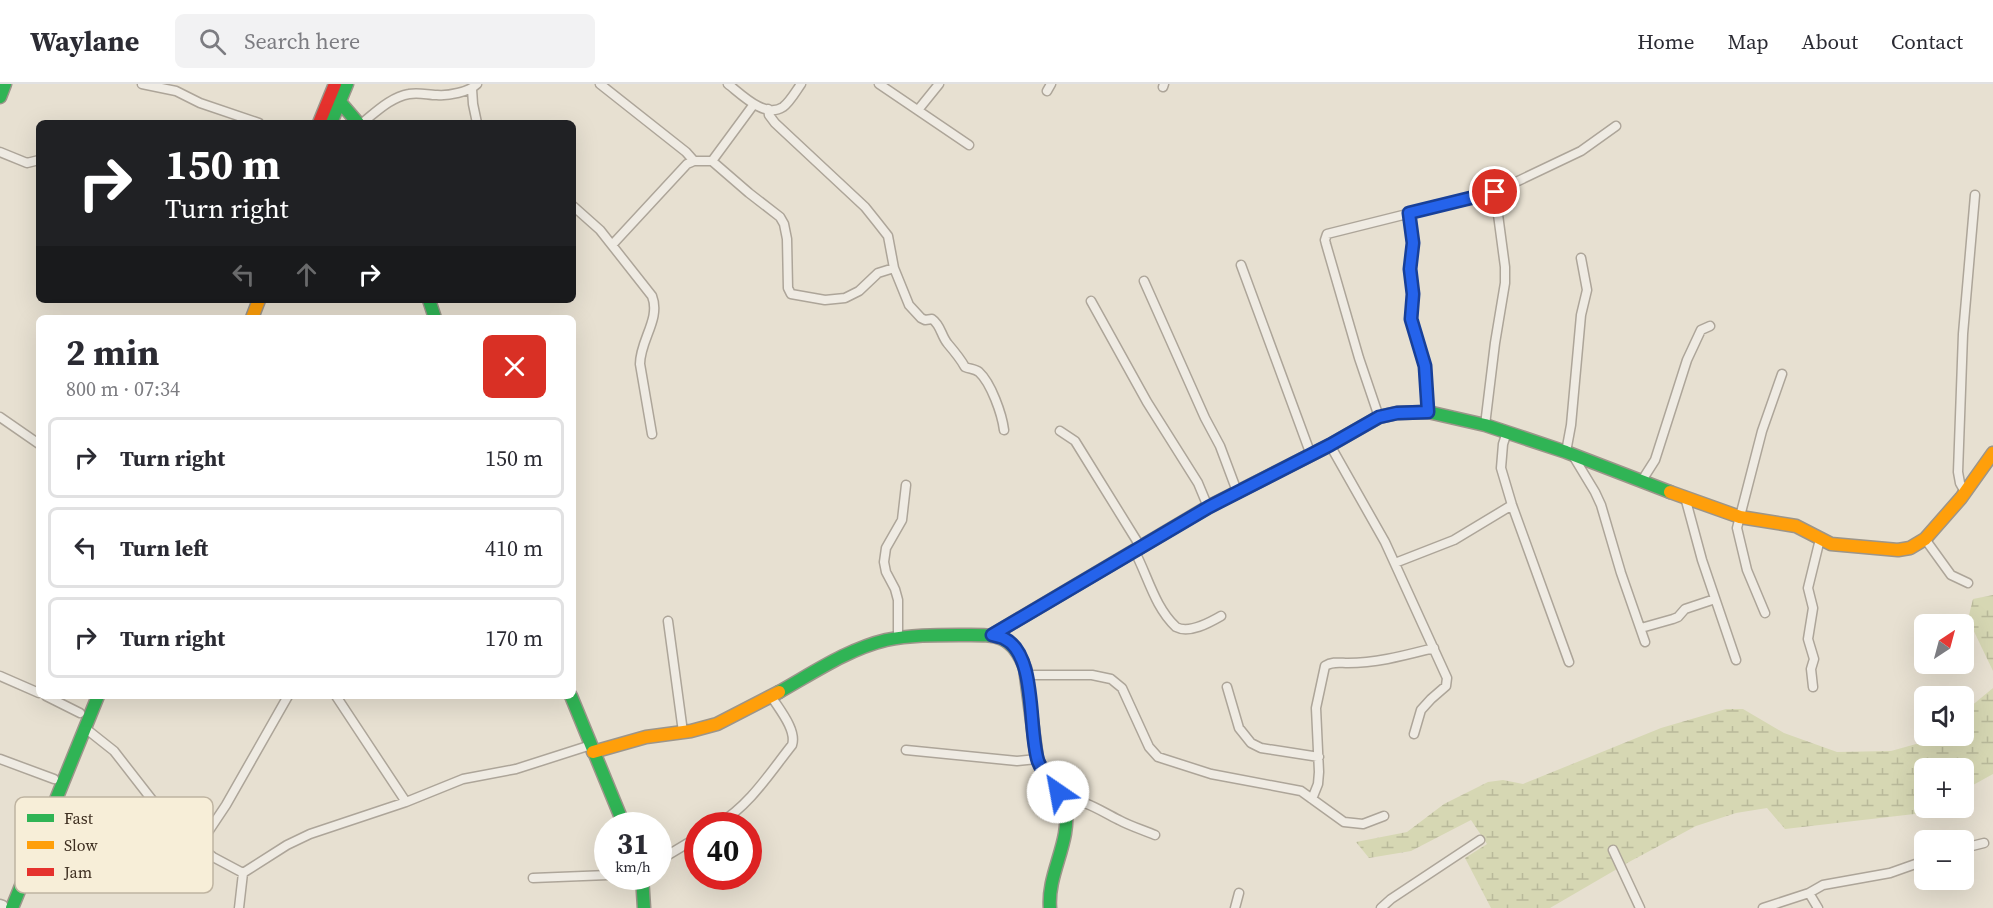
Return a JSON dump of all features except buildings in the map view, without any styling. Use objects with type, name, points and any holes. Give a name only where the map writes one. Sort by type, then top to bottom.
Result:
[{"type":"main road","points":[[0,97],[5,84]]},
{"type":"main road","points":[[320,120],[335,84]]},
{"type":"main road","points":[[332,120],[347,84]]},
{"type":"main road","points":[[340,102],[357,120]]},
{"type":"main road","points":[[992,635],[1209,507],[1238,494],[1379,417],[1397,413],[1428,412],[1485,425],[1569,453],[1641,482],[1740,517],[1796,526],[1820,539],[1847,546],[1898,550],[1910,548],[1925,539],[1991,462]]},
{"type":"main road","points":[[592,749],[720,723],[852,654],[882,642],[956,635],[992,635],[1005,638],[1021,656],[1026,675],[1037,759],[1062,798],[1066,816],[1064,844],[1053,874],[1049,898],[1050,908]]},
{"type":"main road","points":[[47,797],[86,699]]},
{"type":"main road","points":[[54,797],[97,699]]},
{"type":"main road","points":[[572,699],[619,812]]},
{"type":"main road","points":[[4,906],[15,878]]},
{"type":"main road","points":[[4,906],[15,882]]},
{"type":"main road","points":[[643,890],[644,908]]},
{"type":"street","points":[[142,84],[176,91],[200,103],[250,120]]},
{"type":"street","points":[[600,84],[694,160]]},
{"type":"street","points":[[728,84],[754,104],[768,109],[783,107],[801,84]]},
{"type":"street","points":[[879,84],[969,145]]},
{"type":"street","points":[[918,110],[939,84]]},
{"type":"street","points":[[364,120],[398,97],[421,93],[439,96],[475,86],[473,104],[476,120]]},
{"type":"street","points":[[712,161],[754,104]]},
{"type":"street","points":[[768,109],[775,123],[865,207],[877,222],[888,237],[894,268],[914,312],[925,320],[934,320],[945,340],[955,350],[965,367],[981,375],[1002,415],[1004,430]]},
{"type":"street","points":[[1379,417],[1359,358],[1325,240],[1330,232],[1495,192],[1581,151],[1616,126]]},
{"type":"street","points":[[0,152],[27,163],[36,161]]},
{"type":"street","points":[[612,245],[687,164],[694,160],[712,161],[748,193],[780,217],[788,239],[788,288],[791,294],[825,300],[845,298],[859,291],[878,273],[894,268]]},
{"type":"street","points":[[1485,425],[1505,283],[1495,192]]},
{"type":"street","points":[[1965,492],[1960,483],[1958,461],[1963,334],[1975,195]]},
{"type":"street","points":[[576,208],[612,245],[655,303],[655,311],[640,353],[652,434]]},
{"type":"street","points":[[1409,213],[1413,243],[1410,269],[1413,294],[1411,319],[1425,366],[1428,412]]},
{"type":"street","points":[[1581,258],[1587,290],[1581,315],[1569,453],[1592,486],[1601,505],[1645,642]]},
{"type":"street","points":[[1241,265],[1311,455]]},
{"type":"street","points":[[1144,281],[1220,447],[1238,494]]},
{"type":"street","points":[[1091,301],[1147,402],[1198,483],[1209,507]]},
{"type":"street","points":[[1641,482],[1655,460],[1687,360],[1701,330],[1710,326]]},
{"type":"street","points":[[1766,613],[1747,570],[1738,534],[1740,517],[1762,431],[1782,374]]},
{"type":"street","points":[[0,417],[36,442]]},
{"type":"street","points":[[1060,431],[1075,441],[1137,548],[1150,590],[1176,627],[1181,630],[1192,628],[1221,616]]},
{"type":"street","points":[[1507,432],[1503,444],[1501,468],[1512,505],[1569,662]]},
{"type":"street","points":[[1330,445],[1385,542],[1447,678],[1446,686],[1421,710],[1414,734]]},
{"type":"street","points":[[898,639],[898,600],[896,589],[886,572],[884,562],[886,548],[902,520],[906,485]]},
{"type":"street","points":[[1685,497],[1702,560],[1736,660]]},
{"type":"street","points":[[1395,563],[1454,540],[1512,505]]},
{"type":"street","points":[[1813,687],[1811,669],[1814,656],[1808,639],[1813,608],[1808,588],[1820,539]]},
{"type":"street","points":[[1925,539],[1951,576],[1968,583]]},
{"type":"street","points":[[1641,628],[1673,619],[1685,609],[1715,599]]},
{"type":"street","points":[[668,621],[683,732]]},
{"type":"street","points":[[1312,798],[1318,784],[1316,708],[1325,666],[1331,663],[1393,659],[1434,648]]},
{"type":"street","points":[[1026,675],[1092,675],[1112,679],[1122,688],[1149,747],[1158,756],[1211,774],[1294,789],[1312,798],[1344,822],[1363,824],[1384,816]]},
{"type":"street","points":[[0,676],[36,692]]},
{"type":"street","points":[[1227,687],[1239,728],[1251,743],[1261,748],[1319,757]]},
{"type":"street","points":[[736,812],[758,792],[771,770],[794,740],[791,730],[771,696]]},
{"type":"street","points":[[52,699],[80,713]]},
{"type":"street","points":[[213,824],[286,699]]},
{"type":"street","points":[[338,699],[406,802]]},
{"type":"street","points":[[85,728],[114,751],[151,797]]},
{"type":"street","points":[[243,873],[287,845],[310,834],[406,802],[463,779],[516,769],[592,749]]},
{"type":"street","points":[[906,750],[1006,760],[1037,759]]},
{"type":"street","points":[[0,759],[54,778]]},
{"type":"street","points":[[1062,798],[1089,804],[1155,835]]},
{"type":"street","points":[[1381,908],[1480,840]]},
{"type":"street","points":[[1974,846],[1984,843]]},
{"type":"street","points":[[1613,850],[1640,908]]},
{"type":"street","points":[[213,857],[243,873]]},
{"type":"street","points":[[1764,908],[1809,893],[1823,885],[1890,873],[1914,865]]},
{"type":"street","points":[[239,908],[243,873]]},
{"type":"street","points":[[533,878],[594,876]]},
{"type":"street","points":[[1236,908],[1239,893]]},
{"type":"street","points":[[1809,893],[1818,908]]},
{"type":"green space","points":[[1993,595],[1993,671],[1974,631],[1974,614],[1969,614],[1973,599]]},
{"type":"green space","points":[[1993,688],[1993,774],[1974,784],[1974,758],[1914,758],[1914,814],[1785,829],[1767,808],[1736,813],[1696,826],[1550,908],[1491,908],[1465,858],[1487,844],[1471,820],[1411,851],[1369,858],[1356,842],[1407,832],[1444,804],[1488,782],[1503,780],[1523,784],[1661,728],[1726,709],[1743,709],[1784,733],[1837,752],[1891,751],[1914,745],[1974,746],[1974,704]]},
{"type":"traffic: fast","points":[[0,97],[5,84]]},
{"type":"traffic: fast","points":[[332,120],[347,84]]},
{"type":"traffic: fast","points":[[340,102],[355,120]]},
{"type":"traffic: fast","points":[[430,303],[434,315]]},
{"type":"traffic: fast","points":[[992,635],[1208,507],[1330,445],[1379,417],[1397,413],[1428,412],[1485,425],[1566,452],[1670,492]]},
{"type":"traffic: fast","points":[[779,692],[844,655],[886,640],[922,636],[982,635],[1000,638],[1007,642],[1020,656],[1025,668],[1037,759],[1060,794],[1065,807],[1065,832],[1052,882],[1050,908]]},
{"type":"traffic: fast","points":[[57,797],[97,699]]},
{"type":"traffic: fast","points":[[572,699],[619,812]]},
{"type":"traffic: fast","points":[[643,890],[644,908]]},
{"type":"traffic: fast","points":[[12,908],[18,893]]},
{"type":"traffic: slow","points":[[253,315],[258,303]]},
{"type":"traffic: slow","points":[[1670,492],[1740,517],[1796,526],[1831,544],[1898,550],[1910,548],[1925,539],[1961,498],[1993,453]]},
{"type":"traffic: slow","points":[[593,752],[646,737],[691,731],[717,724],[779,692]]},
{"type":"traffic: jam","points":[[320,120],[335,84]]},
{"type":"route","points":[[1058,792],[1037,759],[1026,675],[1021,656],[1005,638],[992,635],[1209,507],[1238,494],[1379,417],[1415,411],[1428,412],[1425,366],[1411,319],[1413,294],[1410,269],[1413,238],[1409,213],[1495,192]]}]
